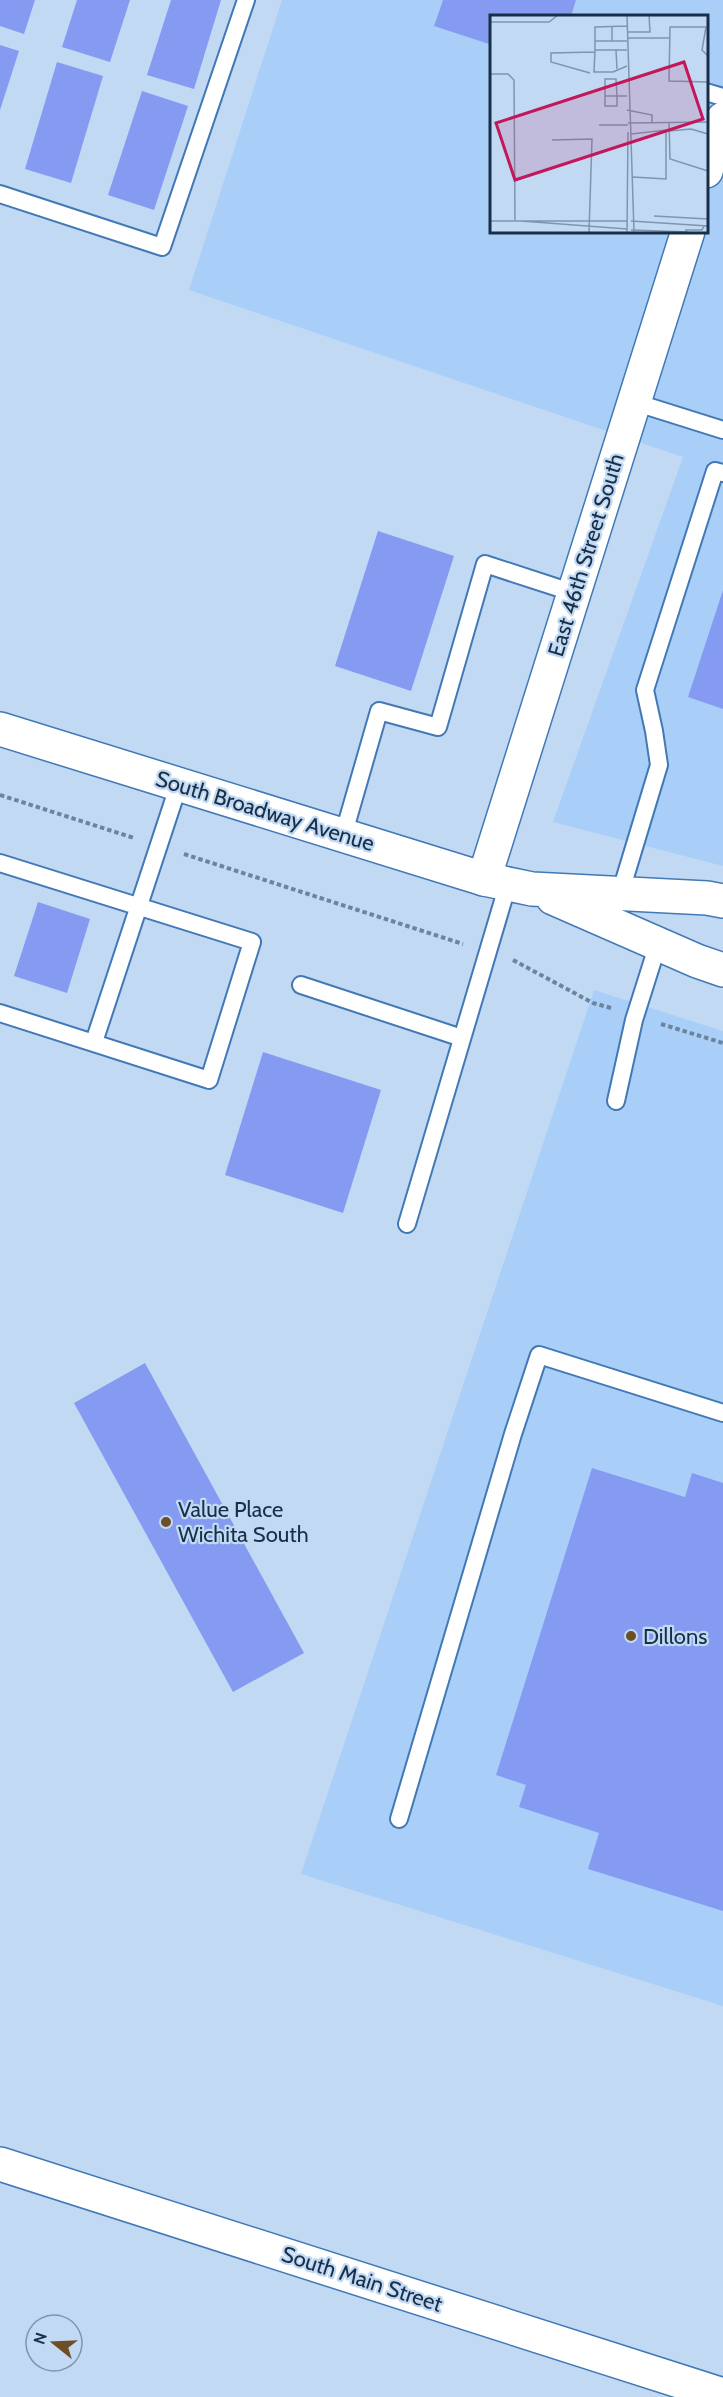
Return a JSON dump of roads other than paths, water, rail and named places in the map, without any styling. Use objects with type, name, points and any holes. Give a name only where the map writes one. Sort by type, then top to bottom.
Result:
[{"type":"street","points":[[708,165],[723,119]]},
{"type":"street","name":"East 46th Street South","points":[[508,884],[574,593],[688,232]]},
{"type":"street","name":"South Broadway Avenue","points":[[0,729],[343,836],[508,884],[723,970]]},
{"type":"street","name":"South Broadway Avenue","points":[[508,884],[620,894],[708,898],[723,902]]},
{"type":"street","name":"South Main Street","points":[[0,2164],[723,2396]]},
{"type":"lane","points":[[0,194],[162,247],[246,0]]},
{"type":"lane","points":[[708,93],[723,97]]},
{"type":"lane","points":[[634,402],[723,430]]},
{"type":"lane","points":[[620,894],[658,765],[654,730],[645,690],[715,471],[723,473]]},
{"type":"lane","points":[[343,836],[379,711],[438,727],[485,564],[574,593]]},
{"type":"lane","points":[[94,1042],[179,784]]},
{"type":"lane","points":[[0,863],[252,942],[209,1080],[0,1013]]},
{"type":"lane","points":[[407,1224],[508,884]]},
{"type":"lane","points":[[616,1101],[636,1016],[658,944]]},
{"type":"lane","points":[[301,985],[462,1038]]},
{"type":"lane","points":[[399,1818],[513,1434],[539,1355],[723,1413]]},
{"type":"place","name":"Value Place Wichita South","points":[[166,1522]]},
{"type":"place","name":"Dillons","points":[[631,1636]]}]
